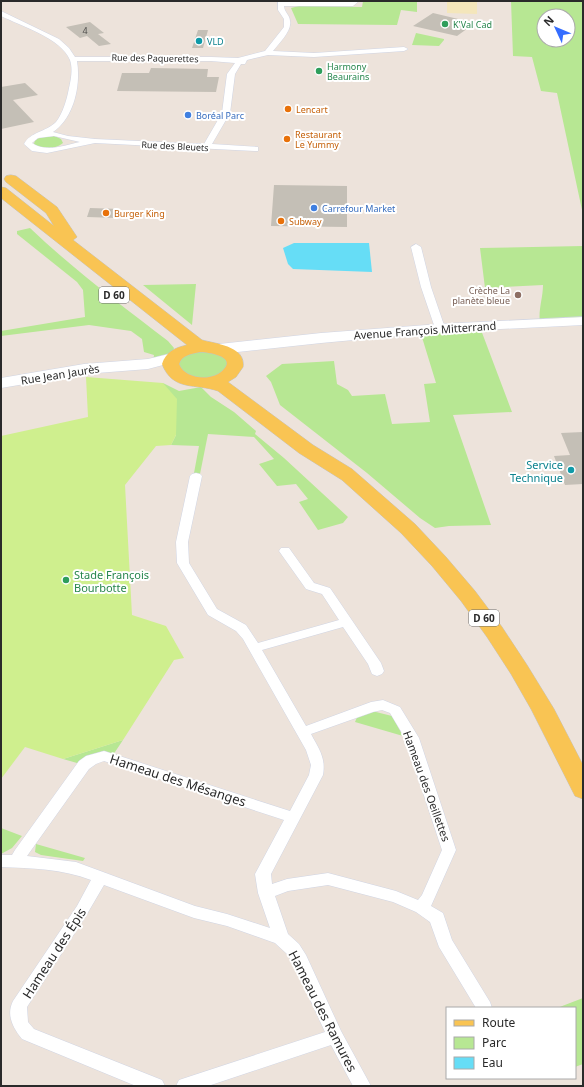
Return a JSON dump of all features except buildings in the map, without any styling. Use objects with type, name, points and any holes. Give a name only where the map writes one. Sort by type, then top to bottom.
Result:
[{"type":"main road","points":[[11,179],[52,210],[69,237],[88,253],[98,266]]},
{"type":"main road","name":"D 60","points":[[1,191],[98,266],[186,337],[196,344],[213,348]]},
{"type":"main road","name":"D 60","points":[[1,199],[86,273],[175,341],[180,348],[177,355]]},
{"type":"main road","name":"Avenue François Mitterrand","points":[[268,344],[440,328],[583,321]]},
{"type":"main road","points":[[119,367],[154,363],[194,348],[268,344]]},
{"type":"main road","points":[[119,367],[175,375],[190,381],[210,382],[224,378],[244,353],[268,344]]},
{"type":"main road","points":[[213,348],[230,355],[234,365]]},
{"type":"main road","points":[[175,375],[170,368],[170,365],[177,355]]},
{"type":"main road","name":"D 60","points":[[234,365],[234,376],[242,384],[327,454],[346,474],[376,499],[436,559],[471,600],[508,651],[543,708],[583,790]]},
{"type":"main road","name":"Rue Jean Jaurès","points":[[1,383],[84,369],[119,367]]},
{"type":"main road","name":"D 60","points":[[210,382],[224,387],[307,450],[346,474]]},
{"type":"street","points":[[268,53],[287,27],[287,19],[281,10],[281,3],[352,4],[356,1]]},
{"type":"street","points":[[1,13],[52,36],[67,50],[73,59],[76,79],[72,94],[59,123],[60,132],[68,141],[64,147]]},
{"type":"street","name":"Rue des Paquerettes","points":[[73,59],[211,59],[240,61],[268,53],[314,55],[404,49]]},
{"type":"street","points":[[206,147],[212,141],[226,113],[231,74],[240,61]]},
{"type":"street","points":[[59,123],[43,134],[30,140],[28,144],[29,146],[35,149],[47,151],[95,141]]},
{"type":"street","points":[[43,134],[54,134],[95,141]]},
{"type":"street","name":"Rue des Bleuets","points":[[95,141],[255,149]]},
{"type":"street","points":[[416,247],[426,288],[440,328]]},
{"type":"street","points":[[196,476],[182,542],[183,562],[212,612],[241,628],[251,642],[313,750],[318,765],[312,783],[292,817],[263,874],[266,893],[281,938]]},
{"type":"street","points":[[285,551],[310,586],[326,591],[374,663],[377,671]]},
{"type":"street","points":[[251,642],[346,622]]},
{"type":"street","name":"Hameau des Oeillettes","points":[[303,732],[370,707],[383,705],[395,710],[412,738],[449,850],[428,898],[421,908]]},
{"type":"street","name":"Hameau des Mésanges","points":[[20,861],[20,854],[84,766],[91,760],[104,756],[292,817]]},
{"type":"street","points":[[1,861],[38,862],[76,868],[194,912],[227,920],[281,938]]},
{"type":"street","name":"Hameau des Épis","points":[[100,878],[82,910],[19,1006],[20,1024],[28,1034],[156,1086]]},
{"type":"street","points":[[266,893],[287,885],[328,879],[396,897],[421,908],[436,918],[445,942],[484,1007]]},
{"type":"street","name":"Hameau des Ramures","points":[[281,938],[293,949],[300,960],[335,1036],[362,1086]]},
{"type":"street","points":[[185,1086],[335,1036]]},
{"type":"green space","points":[[363,1],[417,1],[417,12],[401,10],[397,25],[298,24],[291,8],[299,6],[362,7]]},
{"type":"green space","points":[[511,1],[583,1],[583,210],[557,93],[541,91],[532,57],[513,56]]},
{"type":"green space","points":[[416,33],[444,40],[439,46],[412,45]]},
{"type":"green space","points":[[55,136],[61,139],[63,143],[57,147],[42,147],[35,146],[34,144],[35,140],[42,137]]},
{"type":"green space","points":[[30,228],[80,272],[168,341],[174,348],[172,353],[153,361],[154,355],[144,352],[142,339],[131,331],[89,325],[1,336],[1,331],[85,317],[83,290],[77,282],[17,234],[17,231]]},
{"type":"green space","points":[[583,246],[583,321],[540,323],[543,285],[485,288],[480,248]]},
{"type":"green space","points":[[196,284],[192,325],[143,285]]},
{"type":"green space","points":[[481,330],[512,412],[453,415],[491,525],[449,526],[435,528],[420,518],[367,473],[280,405],[271,382],[266,376],[282,364],[334,361],[337,384],[348,390],[352,396],[385,394],[392,424],[430,422],[424,384],[436,383],[421,334]]},
{"type":"green space","points":[[196,351],[211,351],[227,359],[228,368],[213,378],[190,378],[177,368],[181,358]]},
{"type":"green space","name":"Stade François Bourbotte","points":[[86,377],[163,383],[177,399],[176,435],[171,445],[156,446],[125,485],[132,615],[166,626],[184,658],[174,660],[123,740],[63,759],[25,747],[1,779],[1,436],[88,417]]},
{"type":"green space","points":[[163,383],[179,391],[201,387],[211,397],[234,412],[256,431],[255,434],[284,458],[348,517],[343,523],[318,530],[299,502],[308,499],[296,484],[277,486],[259,464],[274,459],[254,437],[208,434],[200,474],[194,473],[199,446],[171,445],[176,435]]},
{"type":"green space","points":[[372,711],[392,716],[403,736],[355,722],[358,715]]},
{"type":"green space","points":[[123,740],[111,758],[84,765],[63,759]]},
{"type":"green space","points":[[1,828],[22,836],[12,848],[1,854]]},
{"type":"green space","points":[[36,844],[85,858],[83,861],[41,855],[35,852]]},
{"type":"green space","points":[[583,998],[583,1064],[576,1067],[576,1007],[560,1007]]},
{"type":"sand","points":[[447,1],[477,1],[477,14],[447,13]]},
{"type":"water","points":[[294,243],[369,243],[372,272],[293,269],[288,264],[283,248]]},
{"type":"place","name":"K'Val Cad","points":[[445,24]]},
{"type":"place","name":"VLD","points":[[199,41]]},
{"type":"place","name":"Harmony Beaurains","points":[[319,71]]},
{"type":"place","name":"Lencart","points":[[288,109]]},
{"type":"place","name":"Boréal Parc","points":[[188,115]]},
{"type":"place","name":"Restaurant Le Yummy","points":[[287,139]]},
{"type":"place","name":"Carrefour Market","points":[[314,208]]},
{"type":"place","name":"Burger King","points":[[106,213]]},
{"type":"place","name":"Subway","points":[[281,221]]},
{"type":"place","name":"Crèche La planète bleue","points":[[518,295]]},
{"type":"place","name":"Service Technique","points":[[571,470]]},
{"type":"place","name":"Stade François Bourbotte","points":[[66,580]]}]
